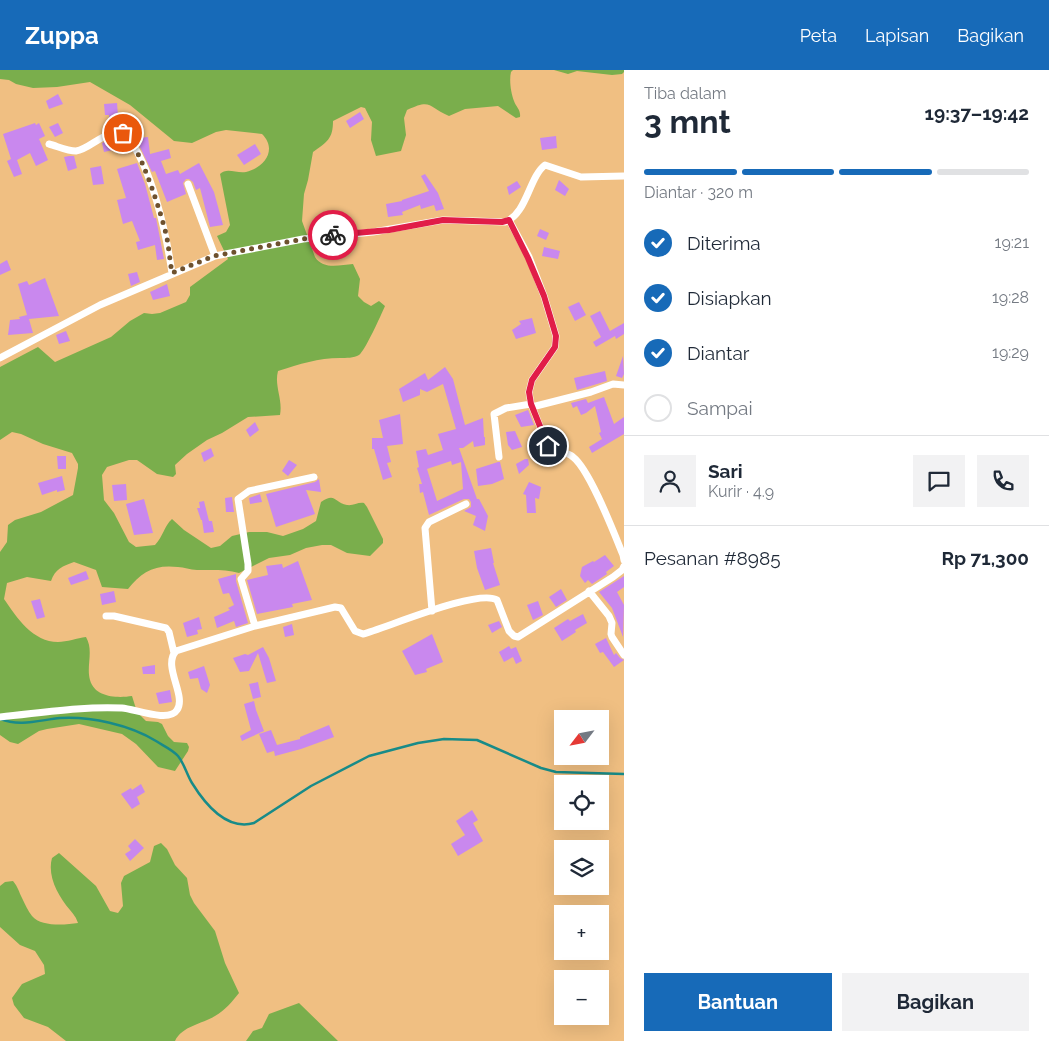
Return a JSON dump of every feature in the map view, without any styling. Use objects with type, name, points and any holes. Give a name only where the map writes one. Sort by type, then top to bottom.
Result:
[{"type":"street","points":[[49,144],[71,151],[79,150],[103,137],[119,133],[127,136],[145,169],[157,205],[167,239],[172,273]]},
{"type":"street","points":[[0,358],[76,317],[214,256],[303,239],[389,230],[443,220],[502,222],[509,220],[526,199],[539,170],[545,165],[591,178],[624,176]]},
{"type":"street","points":[[188,184],[214,256]]},
{"type":"street","points":[[509,220],[544,296],[556,336],[555,347],[532,380],[529,392],[531,406],[548,446],[572,456],[580,463],[624,557]]},
{"type":"street","points":[[499,457],[494,414],[506,408],[531,406],[591,392],[613,384],[624,385]]},
{"type":"street","points":[[255,626],[241,580],[248,571],[248,564],[237,503],[238,499],[248,491],[314,477]]},
{"type":"street","points":[[432,611],[425,528],[429,522],[466,504]]},
{"type":"street","points":[[174,653],[179,649],[255,626],[338,607],[341,608],[355,631],[363,634],[403,619],[479,598],[492,597],[497,600],[509,631],[518,637],[622,570],[624,566]]},
{"type":"street","points":[[589,591],[609,616],[612,623],[612,638],[624,655]]},
{"type":"street","points":[[0,717],[82,708],[110,707],[128,708],[158,715],[170,715],[176,712],[179,706],[178,694],[173,678],[172,661],[174,653],[169,632],[166,628],[114,616],[106,616]]},
{"type":"green space","points":[[0,70],[513,70],[510,75],[511,90],[520,112],[520,117],[516,118],[498,106],[465,109],[449,116],[426,104],[415,106],[407,110],[404,118],[406,135],[401,151],[376,156],[371,140],[372,122],[365,108],[361,107],[333,121],[332,132],[328,140],[313,152],[304,194],[302,221],[315,257],[322,264],[327,265],[353,264],[360,279],[358,296],[371,306],[379,301],[385,306],[369,340],[359,355],[350,358],[317,360],[278,371],[280,415],[248,417],[207,440],[175,465],[176,474],[173,477],[157,474],[137,460],[129,460],[107,467],[102,475],[104,500],[114,513],[129,542],[136,547],[155,545],[172,519],[184,530],[211,548],[220,546],[232,536],[249,532],[267,532],[283,536],[303,529],[316,521],[321,502],[330,498],[347,505],[364,503],[383,539],[383,543],[370,556],[347,553],[331,545],[306,548],[290,555],[269,558],[239,573],[224,570],[194,570],[170,566],[156,568],[143,574],[128,589],[102,587],[96,570],[74,562],[60,568],[51,581],[27,577],[7,583],[4,599],[26,628],[49,641],[58,642],[86,637],[90,653],[89,675],[93,686],[102,694],[108,696],[132,696],[137,712],[146,721],[162,724],[168,736],[174,742],[187,743],[188,751],[175,771],[158,767],[136,744],[122,734],[79,724],[39,731],[18,744],[10,742],[0,735],[0,552],[7,542],[8,525],[15,520],[41,512],[73,495],[78,464],[72,453],[43,444],[21,434],[12,432],[0,440],[0,367],[38,347],[55,362],[111,337],[130,321],[144,313],[160,313],[186,302],[190,295],[190,287],[228,259],[217,236],[226,232],[230,225],[220,174],[226,171],[246,172],[253,170],[267,158],[269,146],[262,134],[226,130],[216,132],[192,143],[174,141],[130,105],[90,82],[57,87],[33,88],[0,79]]},
{"type":"green space","points":[[554,70],[624,70],[624,72],[612,75],[577,71],[568,74]]},
{"type":"green space","points":[[161,843],[167,849],[175,865],[187,878],[190,895],[194,903],[215,931],[225,963],[239,993],[222,1011],[210,1019],[182,1032],[175,1041],[66,1041],[48,1027],[24,1018],[14,1005],[12,998],[22,984],[45,974],[44,965],[35,951],[20,945],[0,927],[0,886],[5,882],[13,881],[25,905],[36,920],[47,924],[60,925],[78,923],[52,879],[52,858],[59,853],[96,886],[110,911],[118,913],[123,906],[121,883],[124,876],[150,862],[154,846]]},
{"type":"green space","points":[[299,1003],[338,1041],[246,1041],[253,1031],[262,1028],[269,1014]]},
{"type":"building","points":[[58,94],[63,104],[49,109],[46,101]]},
{"type":"building","points":[[117,103],[119,128],[110,129],[109,115],[105,115],[104,104]]},
{"type":"building","points":[[360,112],[364,119],[350,128],[346,121]]},
{"type":"building","points":[[35,123],[36,125],[39,123],[45,136],[39,139],[48,160],[36,166],[30,153],[17,160],[22,174],[14,177],[7,161],[11,159],[3,134]]},
{"type":"building","points":[[58,123],[63,133],[55,137],[49,127]]},
{"type":"building","points":[[556,136],[557,148],[542,150],[540,138]]},
{"type":"building","points":[[148,137],[150,154],[169,149],[171,158],[161,161],[166,174],[178,170],[180,174],[199,163],[214,192],[223,225],[210,227],[200,188],[196,190],[193,182],[189,179],[186,179],[183,183],[186,194],[167,202],[155,171],[152,172],[138,143],[138,138]]},
{"type":"building","points":[[114,138],[117,149],[104,152],[102,143]]},
{"type":"building","points":[[255,144],[261,154],[244,165],[237,155]]},
{"type":"building","points":[[74,156],[77,168],[68,171],[64,157]]},
{"type":"building","points":[[137,163],[154,218],[156,218],[164,259],[157,260],[155,245],[138,250],[136,242],[140,241],[132,221],[123,224],[117,200],[126,198],[117,169]]},
{"type":"building","points":[[101,166],[104,184],[93,185],[90,168]]},
{"type":"building","points":[[425,174],[438,193],[444,209],[436,211],[434,205],[421,209],[420,205],[402,212],[403,215],[388,217],[386,204],[402,201],[429,191],[421,176]]},
{"type":"building","points":[[559,180],[569,189],[565,196],[555,190]]},
{"type":"building","points":[[517,181],[521,187],[509,195],[507,187]]},
{"type":"building","points":[[332,215],[334,227],[322,227],[322,216]]},
{"type":"building","points":[[540,229],[549,233],[546,240],[537,236]]},
{"type":"building","points":[[349,240],[350,246],[326,252],[323,244],[328,242]]},
{"type":"building","points":[[544,247],[560,251],[558,259],[542,256]]},
{"type":"building","points":[[7,260],[11,270],[0,275],[0,264]]},
{"type":"building","points":[[137,272],[140,282],[131,286],[128,274]]},
{"type":"building","points":[[45,278],[59,316],[29,319],[33,333],[8,335],[10,320],[20,319],[19,317],[27,315],[18,284],[27,281],[29,285]]},
{"type":"building","points":[[167,284],[170,296],[153,300],[150,292]]},
{"type":"building","points":[[579,302],[586,315],[575,321],[568,307]]},
{"type":"building","points":[[600,311],[610,331],[624,323],[624,334],[616,339],[615,336],[596,347],[593,342],[601,337],[590,316]]},
{"type":"building","points":[[532,318],[536,333],[516,339],[512,330],[521,324],[519,321]]},
{"type":"building","points":[[66,331],[70,341],[59,344],[56,335]]},
{"type":"building","points":[[623,356],[624,374],[622,378],[616,376]]},
{"type":"building","points":[[445,367],[453,379],[465,425],[483,418],[485,445],[474,447],[473,441],[463,448],[459,448],[477,499],[479,499],[488,516],[485,531],[473,525],[476,516],[464,511],[471,507],[469,499],[464,499],[429,515],[423,492],[420,493],[419,484],[422,484],[417,468],[419,467],[416,451],[426,449],[428,455],[443,450],[438,434],[456,429],[443,384],[427,392],[420,389],[420,395],[403,402],[399,389],[425,373],[428,380]],"holes":[[[451,461],[452,465],[461,462],[463,489],[437,501],[427,469]]]},
{"type":"building","points":[[605,371],[607,381],[577,390],[574,378]]},
{"type":"building","points":[[604,397],[614,424],[624,417],[624,434],[592,453],[589,447],[602,439],[599,433],[601,432],[595,406],[581,415],[577,406],[573,408],[571,403],[586,399],[588,403]]},
{"type":"building","points":[[528,410],[534,425],[521,427],[515,415]]},
{"type":"building","points":[[400,414],[403,444],[387,446],[391,462],[387,463],[392,477],[383,480],[374,449],[372,449],[372,438],[383,438],[379,420]]},
{"type":"building","points":[[255,422],[259,430],[250,437],[246,430]]},
{"type":"building","points":[[515,431],[522,447],[512,450],[508,445],[506,432]]},
{"type":"building","points":[[211,448],[214,456],[204,462],[201,453]]},
{"type":"building","points":[[57,456],[66,456],[66,469],[58,469]]},
{"type":"building","points":[[528,459],[529,465],[519,474],[516,464]]},
{"type":"building","points":[[289,460],[297,465],[288,476],[282,471]]},
{"type":"building","points":[[500,462],[504,479],[492,484],[478,486],[476,469]]},
{"type":"building","points":[[62,476],[65,490],[57,492],[57,490],[42,495],[38,483]]},
{"type":"building","points":[[319,479],[321,492],[306,490],[315,514],[276,527],[266,494],[315,482]]},
{"type":"building","points":[[529,482],[541,487],[539,499],[535,498],[536,513],[527,513],[526,495],[523,494]]},
{"type":"building","points":[[126,484],[127,500],[114,501],[112,485]]},
{"type":"building","points":[[260,494],[262,502],[250,504],[249,498]]},
{"type":"building","points":[[232,497],[234,512],[226,512],[225,498]]},
{"type":"building","points":[[144,499],[153,533],[134,535],[126,504]]},
{"type":"building","points":[[204,501],[214,532],[204,533],[202,520],[197,508],[200,508],[199,502]]},
{"type":"building","points":[[491,548],[493,563],[500,585],[485,590],[477,568],[474,551]]},
{"type":"building","points":[[605,555],[614,566],[606,572],[607,574],[592,584],[588,580],[585,583],[580,576],[582,567]]},
{"type":"building","points":[[298,561],[312,600],[292,604],[293,607],[257,614],[247,580],[268,575],[266,566],[282,564],[283,568]]},
{"type":"building","points":[[86,571],[89,579],[71,585],[68,578]]},
{"type":"building","points":[[236,574],[236,581],[248,623],[236,627],[234,621],[217,628],[214,617],[230,610],[228,608],[234,605],[229,593],[223,594],[218,579]]},
{"type":"building","points":[[624,576],[624,587],[617,592],[624,605],[623,637],[612,608],[599,592]]},
{"type":"building","points":[[561,589],[567,600],[556,607],[549,597]]},
{"type":"building","points":[[114,591],[116,602],[102,605],[100,594]]},
{"type":"building","points":[[40,599],[45,617],[37,619],[31,601]]},
{"type":"building","points":[[538,601],[543,615],[533,620],[527,605]]},
{"type":"building","points":[[583,614],[587,623],[562,641],[554,628],[568,619],[570,621]]},
{"type":"building","points":[[199,617],[202,629],[197,630],[198,634],[187,637],[183,623]]},
{"type":"building","points":[[499,621],[502,627],[492,633],[488,625]]},
{"type":"building","points":[[292,624],[294,635],[285,637],[283,627]]},
{"type":"building","points":[[432,634],[443,662],[426,669],[427,672],[415,675],[402,651]]},
{"type":"building","points":[[606,638],[614,655],[616,653],[624,660],[614,667],[603,652],[600,653],[595,644]]},
{"type":"building","points":[[509,646],[511,649],[516,647],[522,661],[516,664],[513,657],[504,662],[499,652]]},
{"type":"building","points":[[263,647],[269,658],[276,681],[267,683],[258,653],[249,671],[240,672],[233,658],[245,654],[248,655]]},
{"type":"building","points":[[155,665],[155,674],[143,674],[142,667]]},
{"type":"building","points":[[204,666],[210,685],[207,693],[201,689],[198,678],[190,679],[188,672]]},
{"type":"building","points":[[258,682],[261,697],[253,699],[249,684]]},
{"type":"building","points":[[170,690],[172,702],[159,704],[156,693]]},
{"type":"building","points":[[254,701],[264,731],[242,741],[240,736],[251,730],[244,704]]},
{"type":"building","points":[[329,725],[334,737],[275,756],[274,751],[267,753],[259,734],[271,730],[277,745],[300,739],[300,737]]},
{"type":"building","points":[[141,784],[145,792],[137,797],[140,804],[132,809],[121,794]]},
{"type":"building","points":[[472,810],[478,820],[473,823],[483,841],[458,856],[451,844],[465,835],[456,821]]},
{"type":"building","points":[[135,839],[144,848],[130,861],[125,854],[131,850],[128,846]]},
{"type":"waterway","points":[[0,719],[22,723],[60,718],[84,718],[122,726],[146,735],[176,754],[192,783],[217,814],[234,823],[244,824],[254,823],[311,786],[369,756],[418,743],[444,739],[477,740],[541,768],[556,772],[624,774]]},
{"type":"way so far","points":[[123,133],[131,141],[145,169],[165,231],[172,273],[214,256],[234,251],[333,235]]},
{"type":"route","points":[[333,235],[389,230],[443,220],[502,222],[509,220],[544,296],[556,336],[557,342],[555,347],[532,380],[529,392],[531,404],[548,446]]}]
